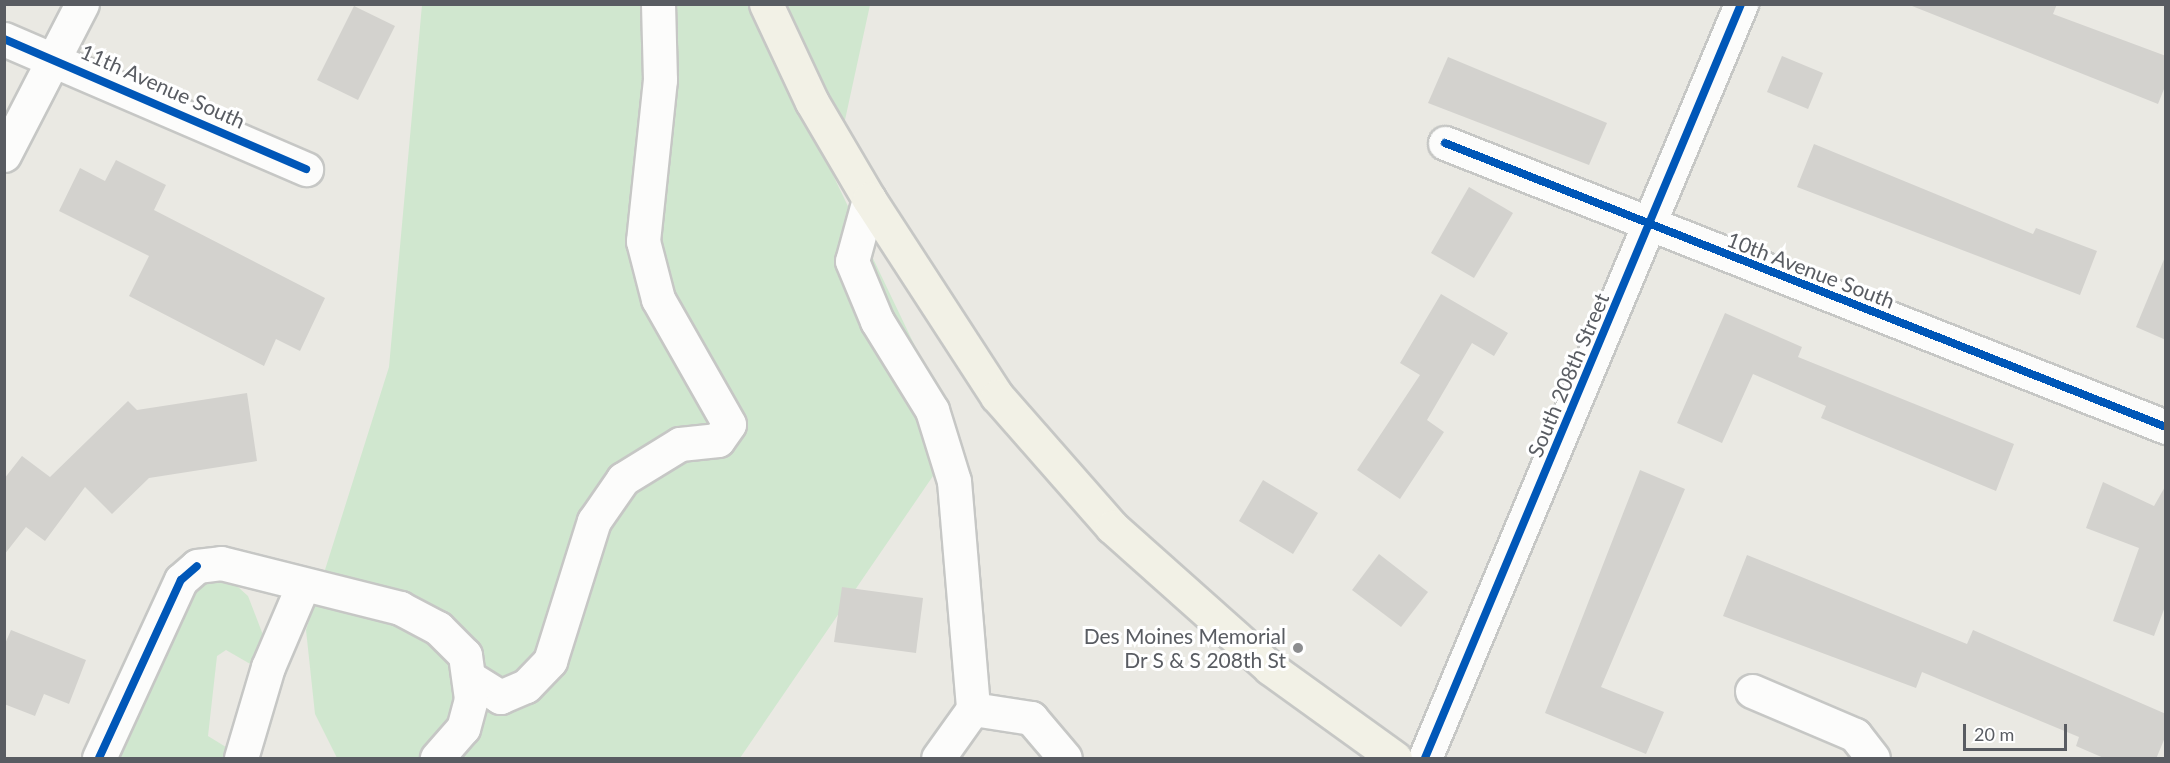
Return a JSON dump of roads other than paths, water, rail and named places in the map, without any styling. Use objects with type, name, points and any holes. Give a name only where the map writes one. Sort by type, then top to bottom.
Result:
[{"type":"main road","points":[[765,4],[812,102],[869,199],[997,396],[1112,527],[1270,668],[1395,759]]},
{"type":"street","points":[[4,155],[57,59],[82,4]]},
{"type":"street","points":[[470,678],[500,697],[526,686],[550,661],[594,522],[623,479],[680,444],[718,440],[729,424],[658,300],[643,242],[660,80],[658,4]]},
{"type":"street","name":"South 208th Street","points":[[1425,759],[1650,227],[1741,4]]},
{"type":"street","name":"11th Avenue South","points":[[4,39],[57,59],[306,169]]},
{"type":"street","name":"10th Avenue South","points":[[1445,143],[1650,227],[2166,427]]},
{"type":"street","points":[[869,199],[852,261],[877,321],[932,410],[954,480],[973,708],[938,759]]},
{"type":"street","points":[[99,759],[181,580],[197,566],[221,563],[400,608],[438,628],[465,655],[470,678],[464,728],[436,759]]},
{"type":"street","points":[[241,759],[268,667],[303,585]]},
{"type":"street","points":[[1752,691],[1855,735],[1873,759]]},
{"type":"street","points":[[973,708],[1031,718],[1065,759]]},
{"type":"place","name":"Des Moines Memorial Dr S & S 208th St","points":[[1298,648]]}]
